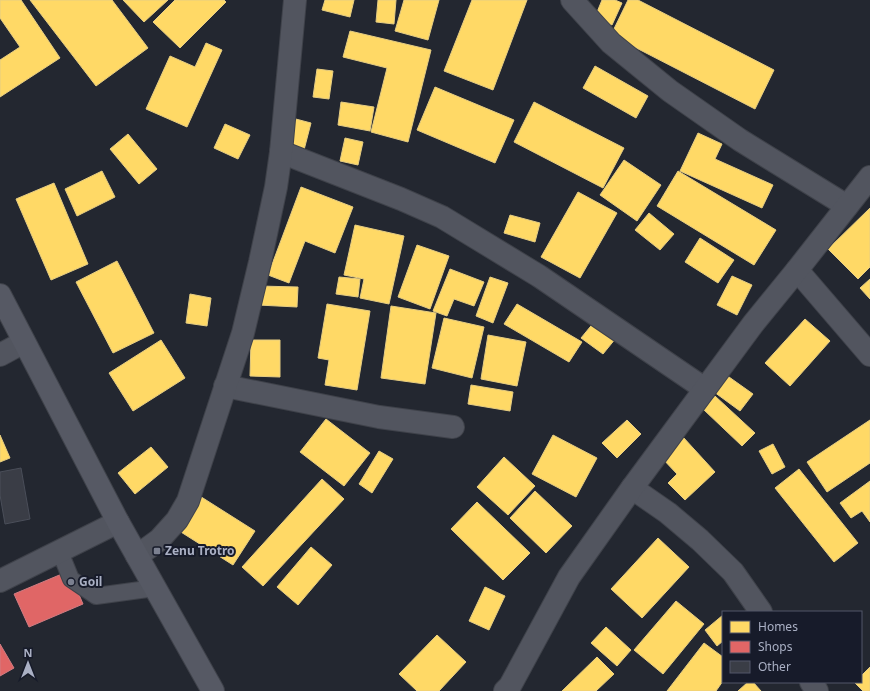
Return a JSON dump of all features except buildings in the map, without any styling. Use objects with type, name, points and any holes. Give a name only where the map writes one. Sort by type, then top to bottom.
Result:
[{"type":"main road","points":[[0,295],[118,522],[213,691]]},
{"type":"street","points":[[137,556],[159,540],[177,520],[188,501],[243,332],[276,187],[281,152],[295,0]]},
{"type":"street","points":[[580,3],[611,43],[670,91],[740,140],[846,206]]},
{"type":"street","points":[[281,152],[401,199],[442,217],[539,276],[705,388]]},
{"type":"street","points":[[511,689],[569,577],[632,488],[753,324],[870,176]]},
{"type":"street","points":[[797,270],[870,355]]},
{"type":"street","points":[[0,355],[24,342]]},
{"type":"street","points":[[225,386],[378,417],[452,427]]},
{"type":"street","points":[[632,488],[668,513],[700,540],[733,572],[760,611]]},
{"type":"street","points":[[0,581],[118,522]]},
{"type":"lane","points":[[60,552],[71,579],[96,596],[155,588]]},
{"type":"place","name":"Zenu Trotro","points":[[157,551]]},
{"type":"place","name":"Goil","points":[[71,582]]}]
